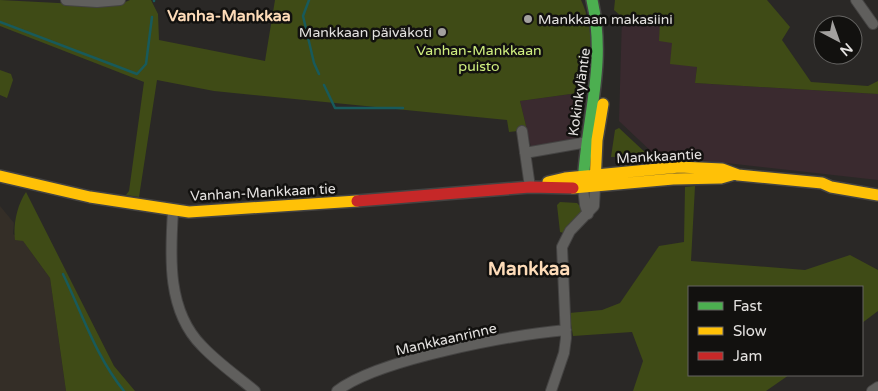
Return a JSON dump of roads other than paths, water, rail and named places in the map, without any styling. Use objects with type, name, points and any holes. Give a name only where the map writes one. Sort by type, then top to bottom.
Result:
[{"type":"main road","name":"Kokinkyläntie","points":[[589,188],[595,175],[592,141],[600,44],[598,16],[592,0]]},
{"type":"main road","name":"Kokinkyläntie","points":[[589,188],[583,176],[608,62],[609,35],[602,0]]},
{"type":"main road","name":"Mankkaantie","points":[[583,176],[679,167],[722,169],[735,174],[822,183],[831,187],[878,195]]},
{"type":"main road","name":"Mankkaantie","points":[[589,188],[673,179],[721,178],[735,174]]},
{"type":"main road","name":"Vanhan-Mankkaan tie","points":[[0,176],[90,197],[173,211],[205,212],[530,187],[589,188]]},
{"type":"main road","name":"Vanhan-Mankkaan tie","points":[[530,187],[565,178],[583,176]]},
{"type":"main road","name":"Mankkaantie","points":[[822,183],[832,180],[878,187]]},
{"type":"street","points":[[66,0],[97,2],[120,0]]},
{"type":"street","points":[[856,0],[873,24]]},
{"type":"street","points":[[522,131],[530,187]]},
{"type":"street","points":[[525,153],[592,141]]},
{"type":"street","points":[[551,391],[564,353],[566,330],[562,247],[570,231],[594,206],[589,188]]},
{"type":"street","points":[[173,211],[171,264],[176,302],[180,311],[202,347],[255,391]]},
{"type":"street","name":"Mankkaanrinne","points":[[337,391],[355,380],[402,363],[497,341],[566,330]]},
{"type":"street","points":[[872,391],[878,387]]},
{"type":"waterway","points":[[309,0],[303,16],[314,63],[319,74]]},
{"type":"waterway","points":[[0,22],[137,74],[146,64],[152,17]]},
{"type":"waterway","points":[[324,85],[335,108],[403,108]]},
{"type":"waterway","points":[[63,274],[97,349],[124,391]]},
{"type":"place","name":"Mankkaan makasiini","points":[[528,19]]},
{"type":"place","name":"Mankkaan päiväkoti","points":[[442,32]]},
{"type":"district","name":"Vanha-Mankkaa","points":[[229,15]]},
{"type":"district","name":"Mankkaa","points":[[529,268]]},
{"type":"park label","name":"Vanhan-Mankkaan puisto","points":[[479,58]]}]
